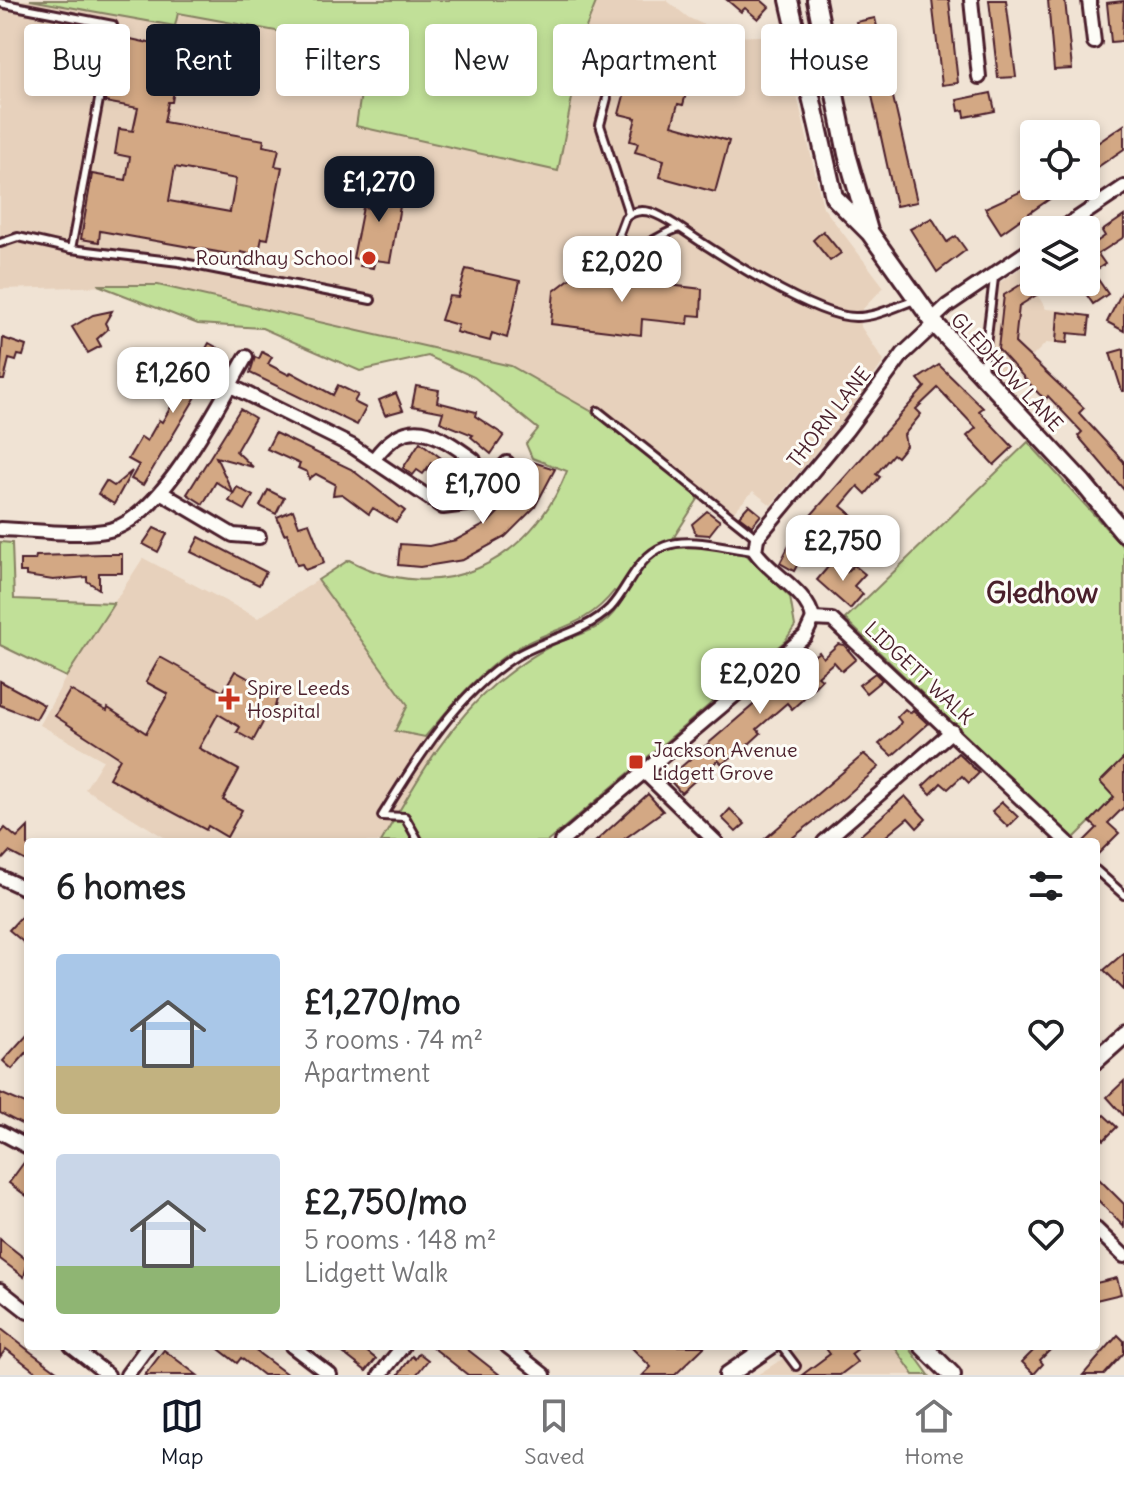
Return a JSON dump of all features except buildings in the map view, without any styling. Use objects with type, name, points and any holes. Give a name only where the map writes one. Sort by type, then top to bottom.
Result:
[{"type":"street","name":"GLEDHOW LANE","points":[[789,0],[796,24]]},
{"type":"street","name":"GLEDHOW LANE","points":[[816,0],[822,24]]},
{"type":"street","points":[[971,0],[979,77]]},
{"type":"street","points":[[1089,0],[1094,42]]},
{"type":"street","name":"GLEDHOW LANE","points":[[812,96],[834,197],[870,233],[933,322],[1124,533]]},
{"type":"street","name":"GLEDHOW LANE","points":[[836,96],[847,154],[870,233]]},
{"type":"street","points":[[1081,216],[1124,187]]},
{"type":"street","name":"THORN LANE","points":[[756,544],[903,354],[933,322],[1020,256]]},
{"type":"street","points":[[0,529],[104,531],[133,519],[162,493],[246,357]]},
{"type":"street","points":[[229,385],[374,459],[432,502],[455,507],[476,498],[507,463]]},
{"type":"street","points":[[374,459],[388,440],[417,431],[432,433],[474,460]]},
{"type":"street","points":[[162,493],[233,535],[259,537]]},
{"type":"street","points":[[566,838],[805,636],[813,619],[806,602],[756,544]]},
{"type":"street","name":"LIDGETT WALK","points":[[813,619],[832,620],[1063,838]]},
{"type":"street","points":[[829,838],[952,731]]},
{"type":"street","points":[[644,772],[712,838]]},
{"type":"street","points":[[0,877],[24,888]]},
{"type":"street","points":[[1100,1056],[1124,1035]]},
{"type":"street","points":[[0,1132],[24,1145]]},
{"type":"street","points":[[1100,1233],[1124,1256]]},
{"type":"street","points":[[1100,1246],[1106,1239]]},
{"type":"street","points":[[0,1290],[24,1309]]},
{"type":"street","points":[[76,1350],[108,1375]]},
{"type":"street","points":[[127,1375],[145,1350]]},
{"type":"street","points":[[297,1350],[330,1375]]},
{"type":"street","points":[[380,1375],[400,1350]]},
{"type":"street","points":[[512,1350],[544,1375]]},
{"type":"street","points":[[728,1375],[764,1350]]},
{"type":"street","points":[[927,1350],[952,1375]]},
{"type":"lane","points":[[0,3],[113,25],[71,249]]},
{"type":"lane","points":[[607,98],[600,125],[629,214]]},
{"type":"lane","points":[[680,228],[665,231],[641,248],[632,249],[623,244],[619,234],[619,226],[629,214],[649,211],[680,228],[747,272],[842,316],[874,315],[916,300]]},
{"type":"lane","points":[[0,243],[18,237],[71,249],[179,262],[371,300]]},
{"type":"lane","points":[[982,374],[994,274]]},
{"type":"lane","points":[[598,411],[756,544]]},
{"type":"lane","points":[[417,838],[405,817],[382,816],[426,744],[481,683],[514,657],[582,627],[610,608],[628,578],[662,546],[756,544]]},
{"type":"lane","points":[[1100,874],[1124,895]]},
{"type":"lane","points":[[784,1350],[796,1366]]},
{"type":"shaded area","name":"Roundhay School","points":[[0,0],[666,0],[702,24],[553,24],[553,96],[745,96],[745,36],[761,36],[761,96],[797,96],[823,207],[884,287],[860,312],[861,327],[884,361],[843,420],[771,505],[753,491],[728,518],[596,414],[511,366],[158,285],[0,289]]},
{"type":"shaded area","points":[[1020,269],[1020,296],[1038,296],[1046,309],[1071,311],[1068,345],[1046,343],[1007,382],[989,363],[999,283]]},
{"type":"shaded area","name":"Spire Leeds Hospital","points":[[143,558],[258,618],[318,580],[408,705],[396,731],[425,737],[439,744],[383,838],[165,838],[85,789],[103,760],[40,725],[66,677]]},
{"type":"shaded area","points":[[797,1350],[897,1350],[914,1375],[757,1375]]},
{"type":"green space","points":[[30,0],[597,0],[587,24],[553,24],[553,96],[572,96],[558,171],[356,126],[361,96],[409,96],[409,24],[276,24],[276,31],[260,28],[260,24],[238,24],[178,13],[175,24]]},
{"type":"green space","points":[[98,285],[158,285],[511,366],[596,414],[700,496],[674,537],[736,545],[790,597],[795,626],[785,641],[552,838],[383,838],[432,758],[477,701],[501,679],[537,654],[601,624],[617,609],[624,597],[614,591],[591,613],[501,658],[466,690],[425,737],[395,731],[408,705],[318,580],[349,560],[383,574],[416,580],[448,577],[479,568],[506,552],[531,530],[551,503],[567,471],[532,458],[526,444],[538,429],[474,377],[428,356],[360,371],[262,328],[198,324]]},
{"type":"green space","points":[[1028,442],[1124,548],[1124,788],[1072,838],[845,619]]},
{"type":"green space","points":[[0,542],[12,543],[14,599],[114,603],[66,677],[0,645]]},
{"type":"green space","points":[[897,1350],[911,1350],[929,1375],[914,1375]]},
{"type":"place","name":"Roundhay School","points":[[369,258]]},
{"type":"place","name":"Spire Leeds Hospital","points":[[229,699]]},
{"type":"place","name":"Jackson Avenue Lidgett Grove","points":[[636,762]]},
{"type":"district","name":"Gledhow","points":[[1042,593]]}]
